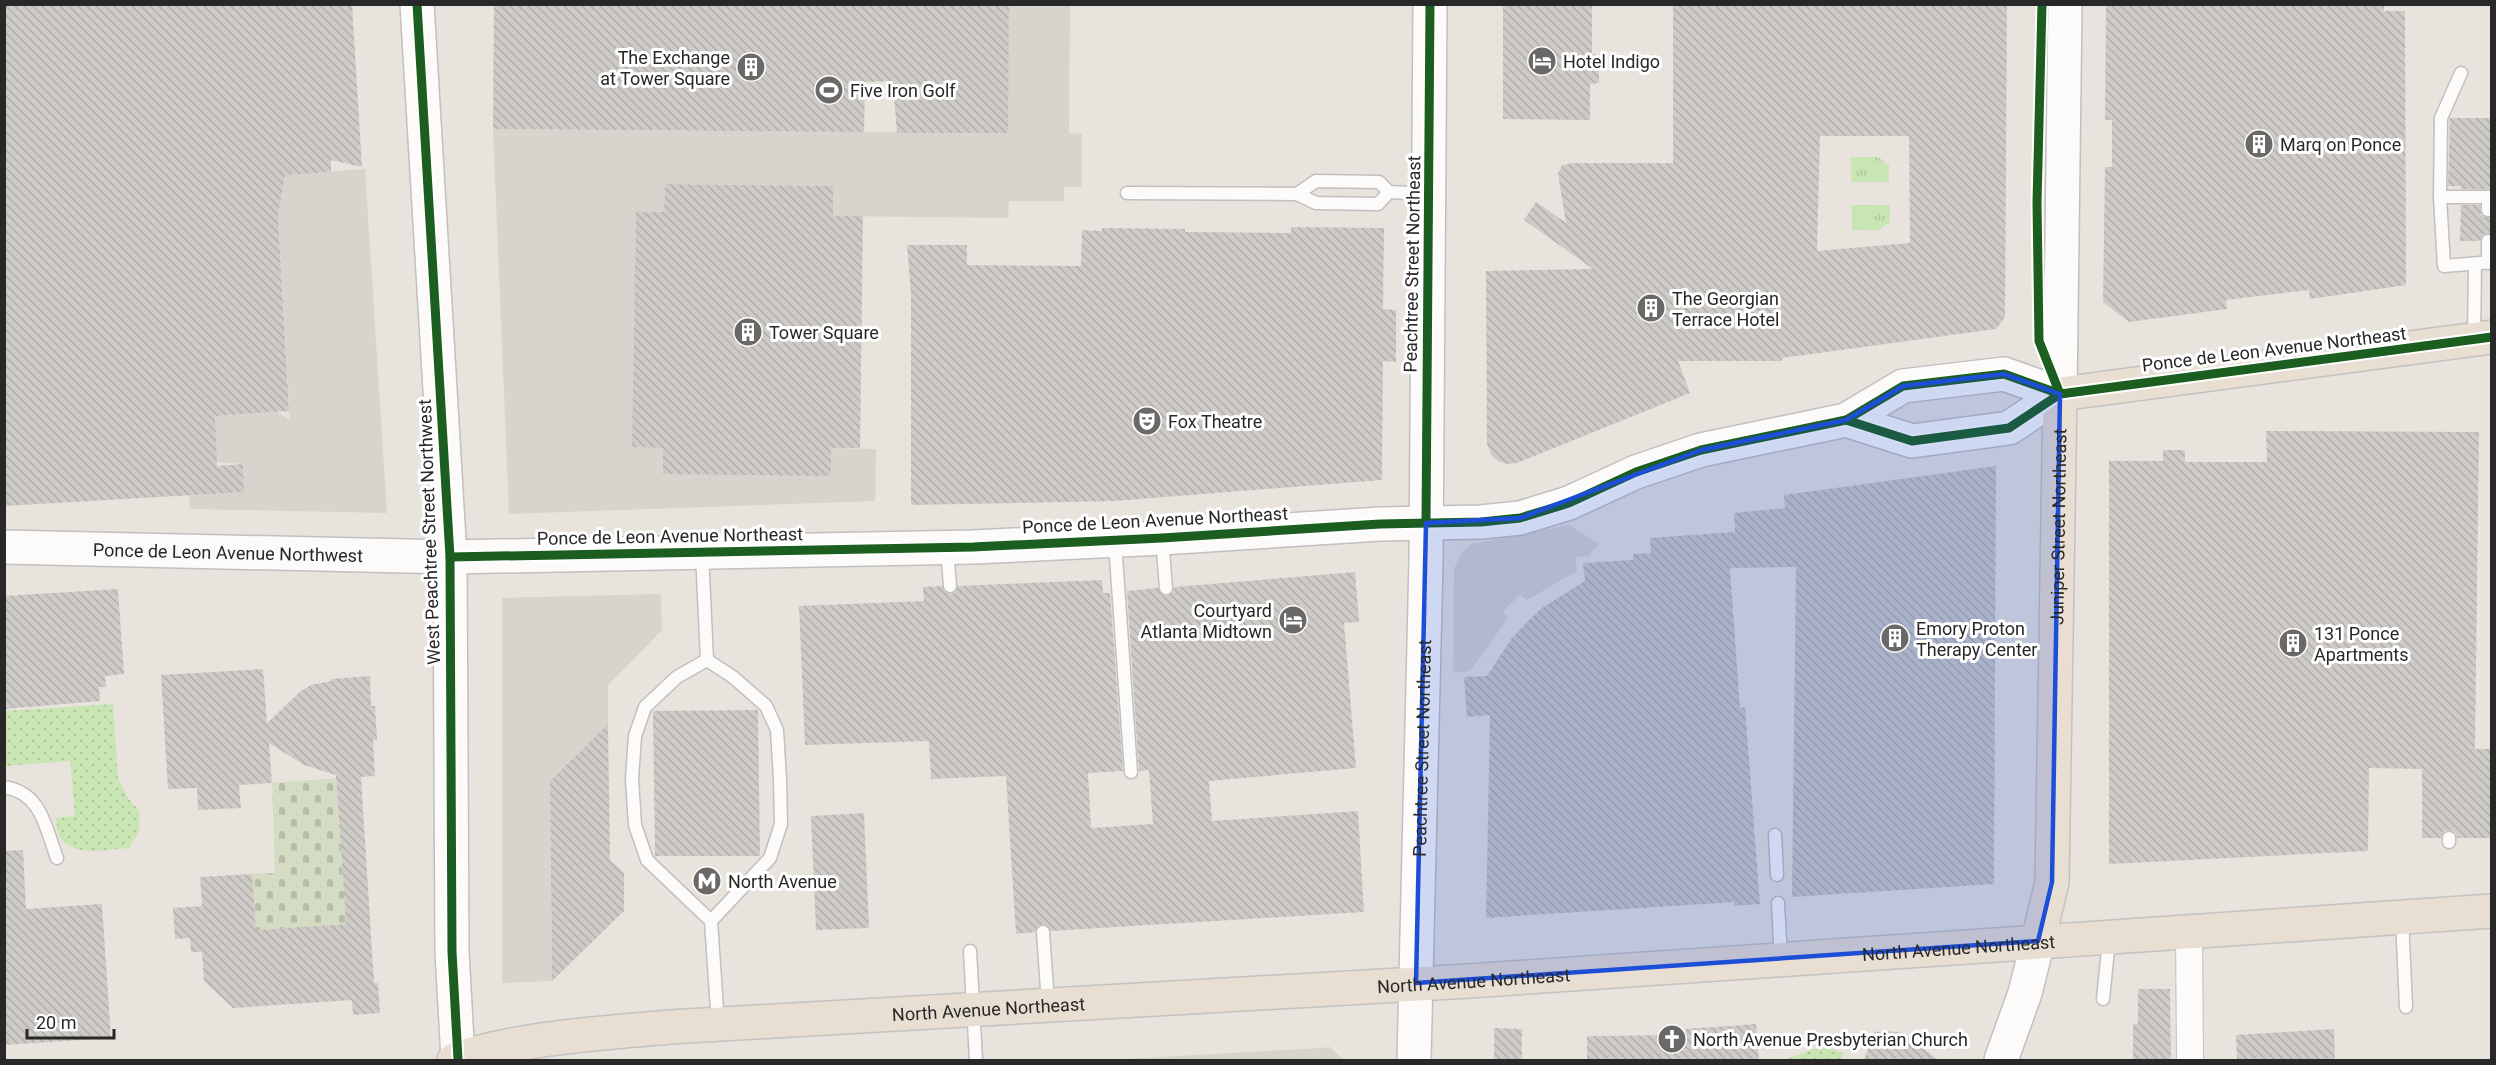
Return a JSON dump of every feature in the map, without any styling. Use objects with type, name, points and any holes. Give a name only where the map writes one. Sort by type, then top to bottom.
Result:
[{"type":"highway","name":"Ponce de Leon Avenue Northeast","points":[[2060,394],[2483,338]]},
{"type":"highway","name":"Juniper Street Northeast","points":[[2038,941],[2052,882],[2060,394]]},
{"type":"highway","name":"North Avenue Northeast","points":[[456,1060],[502,1048],[585,1035],[718,1024],[1781,961],[2109,936],[2492,911]]},
{"type":"main road","name":"West Peachtree Street Northwest","points":[[417,4],[450,557],[452,952],[456,1060]]},
{"type":"main road","name":"Peachtree Street Northeast","points":[[1414,1060],[1426,524],[1430,4]]},
{"type":"main road","name":"Juniper Street Northeast","points":[[2060,394],[2065,4]]},
{"type":"main road","name":"Ponce de Leon Avenue Northeast","points":[[450,557],[947,547],[1162,538],[1380,524],[1481,522],[1520,518],[1569,503],[1636,472],[1701,450],[1846,420],[1903,386],[2004,374],[2060,394]]},
{"type":"main road","name":"Ponce de Leon Avenue Northeast","points":[[1846,420],[1912,441],[2009,428],[2060,394]]},
{"type":"main road","name":"Ponce de Leon Avenue Northwest","points":[[4,547],[450,557]]},
{"type":"main road","points":[[2001,1060],[2025,993],[2038,941]]},
{"type":"street","points":[[2189,931],[2190,1060]]},
{"type":"lane","points":[[2461,74],[2441,118],[2440,197],[2444,266],[2490,262],[2488,241]]},
{"type":"lane","points":[[1297,194],[1316,181],[1379,182],[1389,192],[1430,194]]},
{"type":"lane","points":[[1127,193],[1297,194],[1316,204],[1378,204],[1389,192]]},
{"type":"lane","points":[[2440,197],[2490,197],[2488,210]]},
{"type":"lane","points":[[2475,264],[2483,338]]},
{"type":"lane","points":[[1162,538],[1166,588]]},
{"type":"lane","points":[[1115,540],[1131,772]]},
{"type":"lane","points":[[947,547],[950,586]]},
{"type":"lane","points":[[702,552],[707,660]]},
{"type":"lane","points":[[707,660],[733,676],[766,706],[777,730],[781,824],[770,858],[711,921]]},
{"type":"lane","points":[[707,660],[677,677],[645,707],[635,736],[632,779],[635,825],[647,860],[711,921],[718,1024]]},
{"type":"lane","points":[[4,788],[23,792],[38,805],[57,858]]},
{"type":"lane","points":[[1775,835],[1777,875]]},
{"type":"lane","points":[[1778,903],[1781,961]]},
{"type":"lane","points":[[2402,917],[2406,1007]]},
{"type":"lane","points":[[1042,932],[1048,1005]]},
{"type":"lane","points":[[2103,999],[2109,936]]},
{"type":"lane","points":[[970,951],[976,1060]]},
{"type":"highlighted area","points":[[2004,374],[2060,394],[2052,882],[2038,941],[1416,983],[1426,523],[1520,518],[1701,450],[1846,420],[1903,386]]},
{"type":"green space","points":[[1851,157],[1878,157],[1889,165],[1889,182],[1851,182]]},
{"type":"green space","points":[[1852,205],[1890,205],[1890,222],[1879,230],[1852,230]]},
{"type":"green space","points":[[113,704],[118,779],[128,798],[140,812],[139,831],[129,848],[92,851],[73,848],[60,837],[56,818],[75,816],[70,761],[6,766],[5,711]]},
{"type":"green space","points":[[336,778],[346,924],[256,930],[252,874],[275,873],[272,783]]},
{"type":"green space","points":[[1822,1046],[1844,1053],[1841,1060],[1783,1060]]},
{"type":"shaded area","points":[[1009,5],[1070,5],[1069,133],[1082,134],[1082,187],[1064,187],[1064,201],[1009,201],[1008,218],[833,216],[833,186],[665,184],[664,212],[636,212],[633,447],[663,448],[663,474],[831,475],[831,448],[876,449],[875,501],[509,514],[493,129],[1007,133]]},
{"type":"shaded area","points":[[365,169],[387,513],[190,509],[189,495],[244,491],[243,464],[216,462],[214,416],[278,412],[290,421],[278,216],[285,175]]},
{"type":"shaded area","points":[[1569,525],[1599,544],[1588,556],[1575,557],[1577,571],[1527,600],[1520,595],[1503,611],[1508,618],[1470,671],[1453,673],[1454,569],[1461,553],[1472,544]]},
{"type":"shaded area","points":[[661,594],[662,630],[608,685],[608,724],[550,782],[552,981],[502,983],[502,598]]},
{"type":"shaded area","points":[[1330,1047],[1344,1060],[1108,1060],[1321,1048]]},
{"type":"building","points":[[4,4],[352,4],[362,167],[331,160],[331,172],[285,175],[278,216],[289,411],[215,416],[217,466],[243,464],[244,492],[4,506]]},
{"type":"building","name":"The Exchange at Tower Square","points":[[494,4],[1009,4],[1008,133],[897,133],[893,81],[865,82],[864,132],[493,129]]},
{"type":"building","name":"Hotel Indigo","points":[[1503,4],[1592,4],[1592,54],[1599,55],[1599,83],[1590,84],[1590,120],[1503,119]]},
{"type":"building","points":[[1673,4],[2007,4],[2005,317],[1996,329],[1782,358],[1782,361],[1678,361],[1690,393],[1517,463],[1500,462],[1492,456],[1487,444],[1486,271],[1593,269],[1524,220],[1536,202],[1566,223],[1558,174],[1562,165],[1573,163],[1673,163]],"holes":[[[1820,136],[1909,136],[1910,243],[1817,251]]]},
{"type":"building","name":"Marq on Ponce","points":[[2106,4],[2384,4],[2384,11],[2405,11],[2406,285],[2310,299],[2309,290],[2226,300],[2227,309],[2129,322],[2103,302],[2105,167],[2112,167],[2112,120],[2105,120]]},
{"type":"building","points":[[2450,118],[2492,118],[2492,189],[2461,189],[2461,186],[2448,186]]},
{"type":"building","name":"Tower Square","points":[[665,184],[833,186],[833,216],[863,216],[860,448],[831,448],[831,476],[663,474],[663,448],[632,447],[636,212],[664,212]]},
{"type":"building","points":[[2461,205],[2480,205],[2481,215],[2492,217],[2492,234],[2483,234],[2480,241],[2460,241]]},
{"type":"building","name":"Fox Theatre","points":[[1291,227],[1384,228],[1383,309],[1396,310],[1396,362],[1383,361],[1382,480],[1114,501],[911,505],[911,293],[907,245],[967,245],[967,265],[1081,266],[1082,230],[1102,231],[1102,228],[1185,229],[1185,232],[1291,233]]},
{"type":"building","name":"131 Ponce Apartments","points":[[2266,431],[2479,432],[2475,749],[2492,749],[2492,838],[2457,838],[2456,833],[2450,830],[2444,831],[2441,838],[2422,838],[2422,769],[2369,768],[2368,851],[2109,864],[2109,461],[2163,461],[2163,450],[2185,450],[2185,462],[2267,462]]},
{"type":"building","name":"Emory Proton Therapy Center","points":[[1996,466],[1994,884],[1792,897],[1796,567],[1730,568],[1740,708],[1745,707],[1760,904],[1734,906],[1734,902],[1486,918],[1490,715],[1467,717],[1464,677],[1487,676],[1512,638],[1527,622],[1542,608],[1585,581],[1583,563],[1633,560],[1633,554],[1651,553],[1650,538],[1735,532],[1734,513],[1785,508],[1784,495]]},
{"type":"building","points":[[1355,572],[1359,622],[1344,623],[1356,768],[1209,781],[1212,821],[1358,811],[1364,912],[1051,931],[1043,924],[1038,926],[1035,932],[1016,934],[1006,776],[931,779],[929,741],[805,745],[799,606],[924,601],[923,587],[942,586],[944,591],[950,594],[955,592],[958,586],[1102,580],[1103,593],[1110,593],[1123,771],[1088,773],[1091,828],[1153,824],[1149,770],[1139,771],[1127,591],[1158,588],[1162,595],[1167,596],[1173,592],[1174,587]]},
{"type":"building","points":[[118,589],[124,674],[105,676],[106,687],[99,687],[100,701],[4,709],[4,596]]},
{"type":"building","points":[[263,669],[267,723],[301,691],[311,685],[331,681],[331,679],[370,676],[371,706],[375,706],[377,740],[373,740],[375,776],[361,777],[374,983],[378,983],[380,1013],[353,1015],[352,1000],[233,1008],[204,981],[202,952],[191,952],[190,938],[175,939],[173,908],[202,906],[200,877],[252,874],[256,930],[346,924],[336,775],[304,765],[269,743],[272,783],[239,785],[241,808],[198,810],[197,788],[168,789],[161,675]]},
{"type":"building","points":[[758,710],[760,856],[655,856],[653,711]]},
{"type":"building","points":[[608,724],[610,860],[624,873],[624,911],[552,981],[550,781]]},
{"type":"building","points":[[864,813],[869,928],[816,930],[811,816]]},
{"type":"building","points":[[23,850],[26,909],[102,904],[111,1038],[4,1045],[4,851]]},
{"type":"building","points":[[2138,989],[2170,989],[2171,1060],[2133,1060],[2133,1024],[2138,1024]]},
{"type":"building","name":"North Avenue Presbyterian Church","points":[[1756,1024],[1759,1060],[1587,1060],[1587,1036],[1686,1035],[1686,1029]]},
{"type":"building","points":[[1494,1028],[1522,1029],[1522,1060],[1494,1060]]},
{"type":"building","points":[[2334,1029],[2335,1060],[2237,1060],[2236,1035]]},
{"type":"building","name":"North Avenue Presbyterian Church","points":[[1874,1032],[1903,1033],[1938,1060],[1864,1060]]},
{"type":"cycle path","points":[[417,4],[450,557],[452,952],[458,1059]]},
{"type":"cycle path","points":[[1426,523],[1430,4]]},
{"type":"cycle path","points":[[2042,4],[2037,202],[2039,341],[2060,394]]},
{"type":"cycle path","points":[[1846,420],[1912,441],[2009,428],[2060,394],[2492,337]]},
{"type":"cycle path","points":[[450,557],[973,547],[1380,524],[1481,522],[1520,518],[1569,503],[1636,472],[1701,450],[1846,420],[1903,386],[2004,374],[2060,394]]},
{"type":"place","name":"Hotel Indigo","points":[[1542,61]]},
{"type":"place","name":"The Exchange at Tower Square","points":[[751,67]]},
{"type":"place","name":"Five Iron Golf","points":[[829,90]]},
{"type":"place","name":"Marq on Ponce","points":[[2259,144]]},
{"type":"place","name":"The Georgian Terrace Hotel","points":[[1651,308]]},
{"type":"place","name":"Tower Square","points":[[748,332]]},
{"type":"place","name":"Fox Theatre","points":[[1147,421]]},
{"type":"place","name":"Courtyard Atlanta Midtown","points":[[1293,620]]},
{"type":"place","name":"Emory Proton Therapy Center","points":[[1895,638]]},
{"type":"place","name":"131 Ponce Apartments","points":[[2293,643]]},
{"type":"place","name":"North Avenue","points":[[707,881]]},
{"type":"place","name":"North Avenue Presbyterian Church","points":[[1672,1039]]}]
